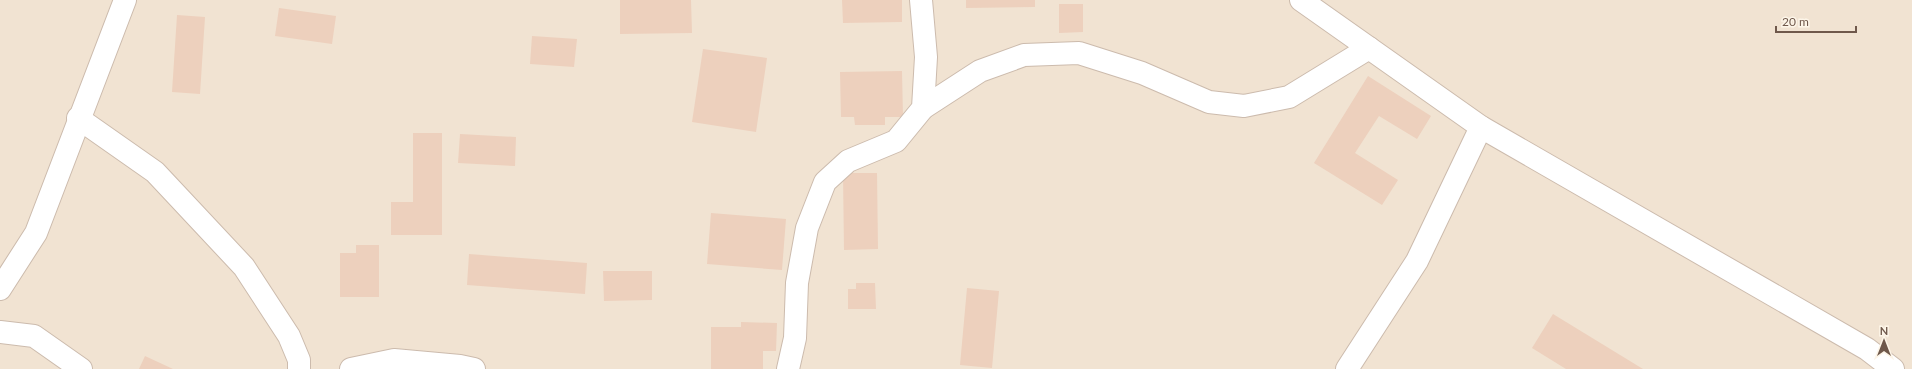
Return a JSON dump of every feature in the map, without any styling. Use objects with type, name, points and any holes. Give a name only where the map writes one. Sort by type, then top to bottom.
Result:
[{"type":"street","points":[[921,0],[926,57],[922,108]]},
{"type":"street","points":[[1301,0],[1481,127],[1867,349],[1893,369]]},
{"type":"street","points":[[0,289],[36,233],[78,118],[130,2]]},
{"type":"street","points":[[788,369],[795,338],[797,283],[807,228],[825,182],[848,161],[896,141],[922,108],[980,71],[1024,55],[1079,53],[1142,73],[1209,102],[1244,106],[1288,97],[1369,48]]},
{"type":"street","points":[[78,118],[154,172],[244,267],[289,336],[299,360],[299,369]]},
{"type":"street","points":[[1347,369],[1417,261],[1481,127]]},
{"type":"street","points":[[0,332],[34,336],[81,369]]},
{"type":"street","points":[[351,369],[394,360],[474,369]]},
{"type":"shaded area","points":[[0,0],[1912,0],[1912,369],[0,369]]},
{"type":"building","points":[[620,0],[691,0],[692,33],[620,34]]},
{"type":"building","points":[[842,0],[902,0],[902,22],[843,23]]},
{"type":"building","points":[[966,0],[1035,0],[1035,7],[966,8]]},
{"type":"building","points":[[1059,4],[1083,4],[1083,32],[1059,33]]},
{"type":"building","points":[[279,8],[336,16],[332,44],[275,36]]},
{"type":"building","points":[[177,15],[205,17],[200,94],[172,92]]},
{"type":"building","points":[[532,36],[577,39],[574,67],[530,64]]},
{"type":"building","points":[[703,49],[767,58],[756,132],[692,122]]},
{"type":"building","points":[[902,71],[903,117],[885,117],[885,125],[855,125],[854,117],[841,117],[840,72]]},
{"type":"building","points":[[1368,76],[1431,116],[1417,139],[1379,116],[1355,153],[1398,180],[1382,205],[1314,163]]},
{"type":"building","points":[[413,133],[442,133],[442,235],[391,235],[391,202],[413,202]]},
{"type":"building","points":[[460,134],[516,137],[515,166],[458,163]]},
{"type":"building","points":[[843,173],[877,173],[878,249],[844,250]]},
{"type":"building","points":[[711,213],[786,219],[782,270],[707,264]]},
{"type":"building","points":[[356,245],[379,245],[379,297],[340,297],[340,253],[356,253]]},
{"type":"building","points":[[469,254],[587,263],[585,294],[467,285]]},
{"type":"building","points":[[603,271],[652,271],[652,300],[604,301]]},
{"type":"building","points":[[856,283],[875,283],[876,309],[848,309],[848,289],[856,289]]},
{"type":"building","points":[[967,288],[999,291],[992,368],[960,365]]},
{"type":"building","points":[[1553,314],[1643,369],[1566,369],[1532,348]]},
{"type":"building","points":[[741,322],[777,323],[776,351],[763,351],[763,369],[711,369],[711,327],[741,327]]},
{"type":"building","points":[[145,356],[173,369],[139,369]]}]
